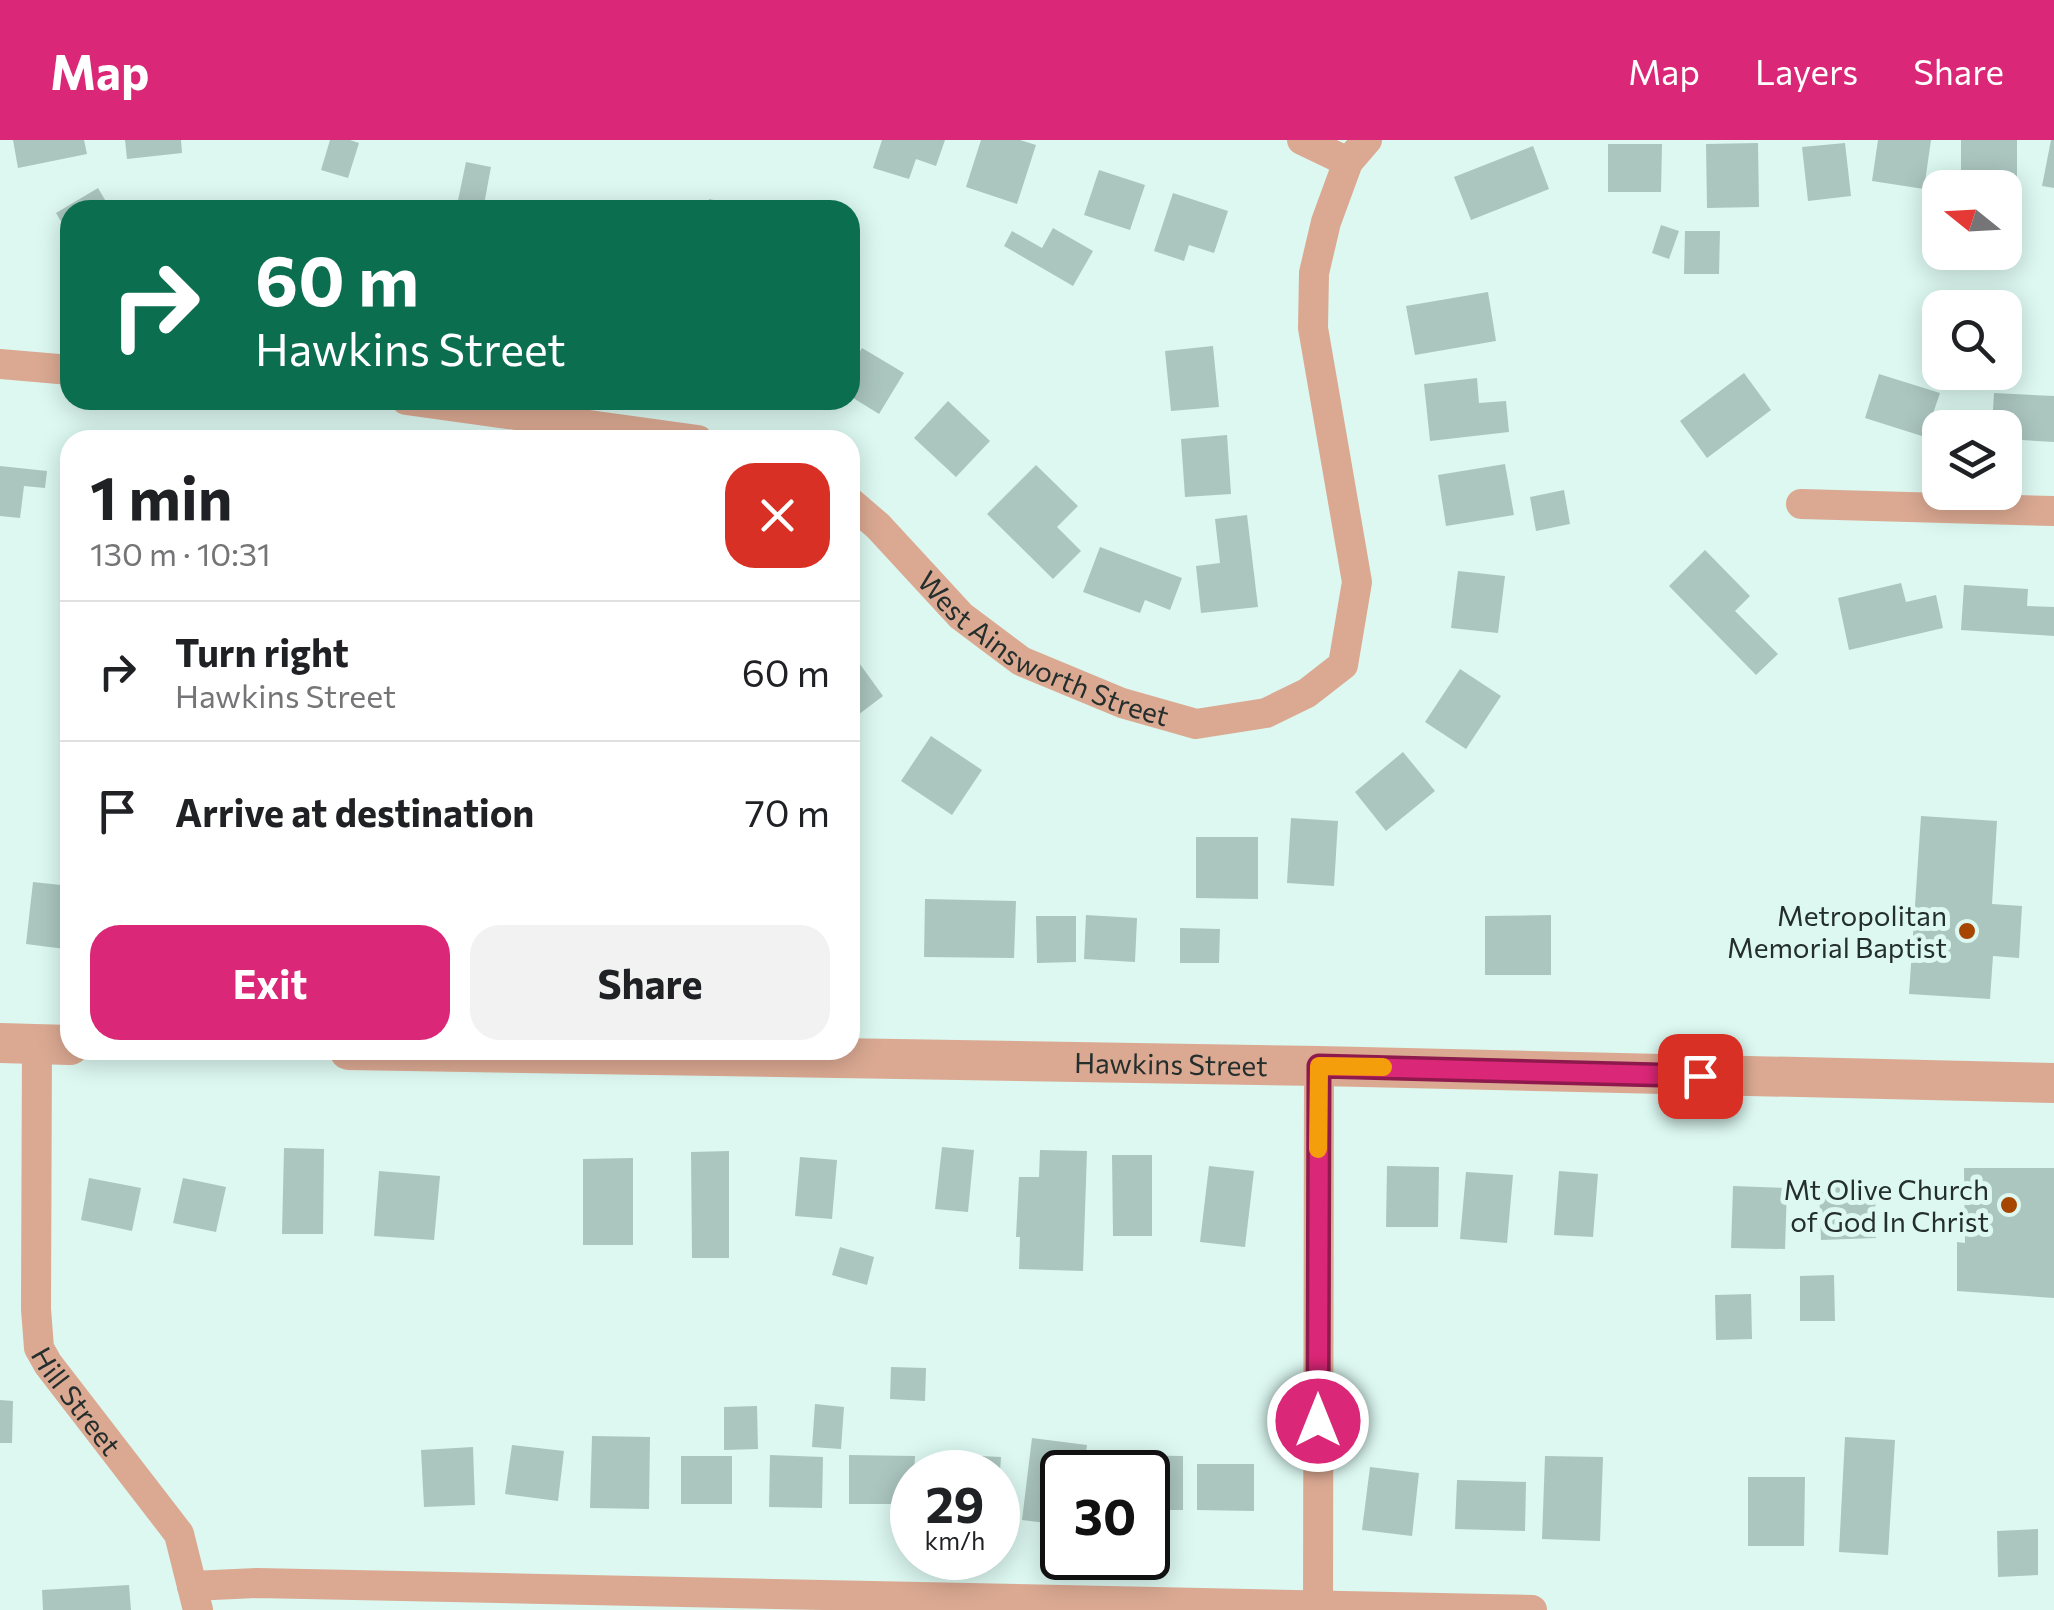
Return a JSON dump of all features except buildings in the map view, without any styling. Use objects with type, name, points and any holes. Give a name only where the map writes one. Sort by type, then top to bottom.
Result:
[{"type":"street","points":[[1302,140],[1358,151]]},
{"type":"street","name":"West Ainsworth Street","points":[[860,511],[961,616],[1022,661],[1122,703],[1196,724],[1266,713],[1307,694],[1343,664],[1357,582],[1313,328],[1314,273],[1326,222],[1358,151]]},
{"type":"street","points":[[0,364],[60,369]]},
{"type":"street","points":[[479,410],[625,430]]},
{"type":"street","points":[[1801,504],[2054,511]]},
{"type":"street","name":"Hill Street","points":[[36,1044],[39,1348],[179,1534],[195,1598]]},
{"type":"street","name":"Hawkins Street","points":[[860,1058],[2054,1083]]},
{"type":"street","points":[[1318,1608],[1319,1066]]},
{"type":"street","points":[[195,1598],[257,1583],[1532,1610]]},
{"type":"slow traffic","points":[[1318,1149],[1319,1066],[1383,1067]]},
{"type":"place","name":"Metropolitan Memorial Baptist","points":[[1967,931]]},
{"type":"place","name":"Mt Olive Church of God In Christ","points":[[2009,1205]]},
{"type":"route","points":[[1318,1421],[1319,1066],[1700,1076]]}]
